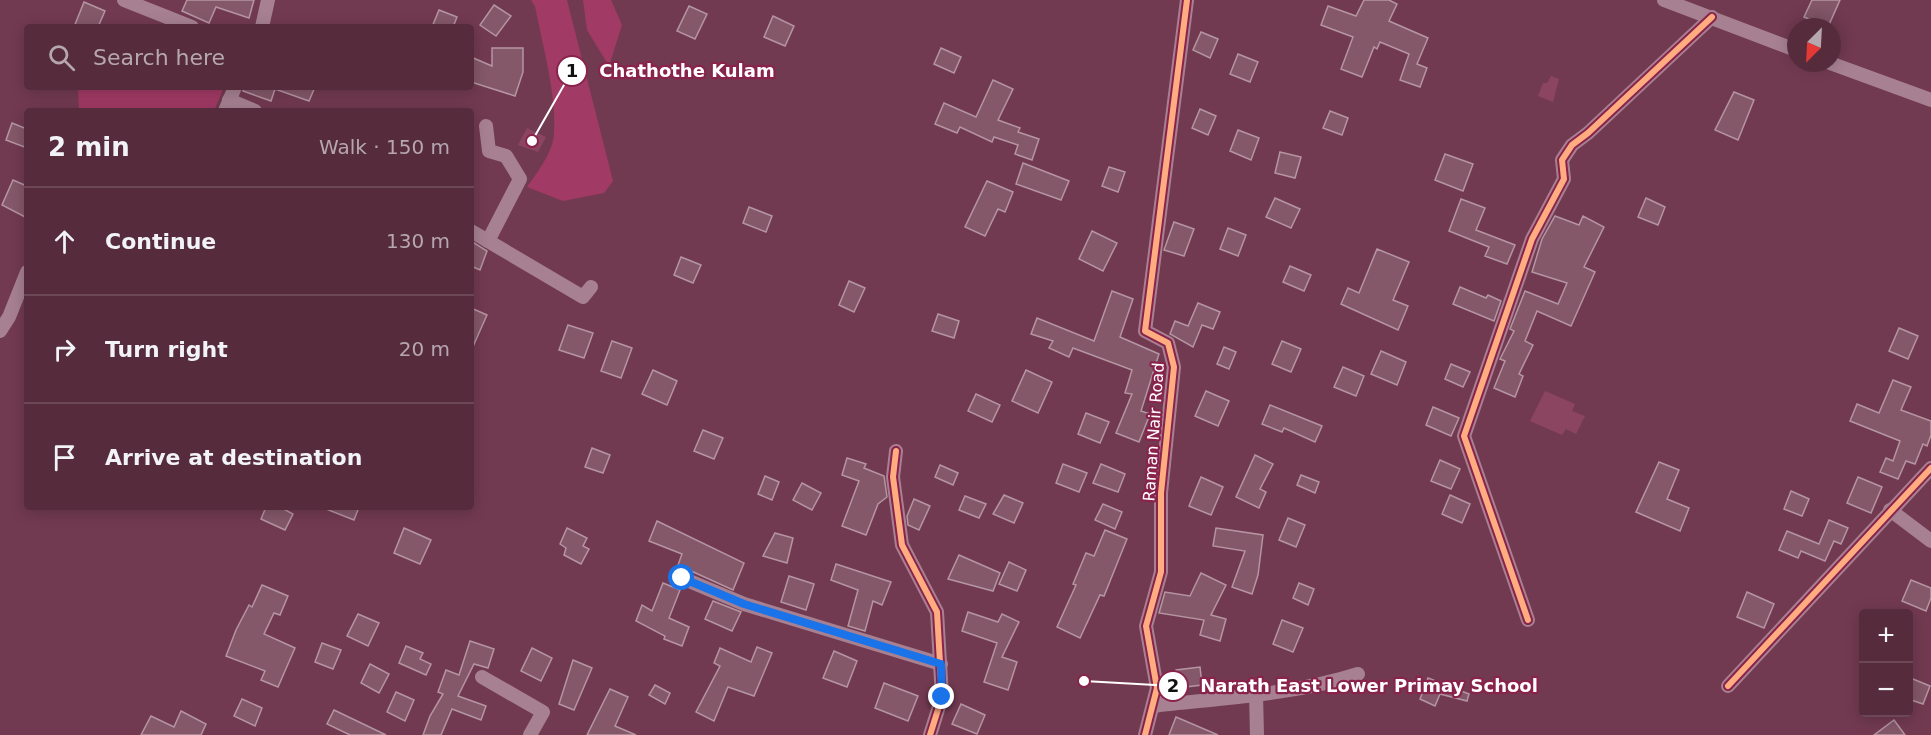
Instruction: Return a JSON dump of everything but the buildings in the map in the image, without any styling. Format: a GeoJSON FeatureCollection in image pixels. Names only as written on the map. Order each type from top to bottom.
{"type":"FeatureCollection","features":[{"type":"Feature","properties":{"kind":"street"},"geometry":{"type":"LineString","coordinates":[[124,0],[184,24]]}},
{"type":"Feature","properties":{"kind":"street"},"geometry":{"type":"LineString","coordinates":[[263,24],[268,0]]}},
{"type":"Feature","properties":{"kind":"street","name":"Raman Nair Road"},"geometry":{"type":"LineString","coordinates":[[1145,735],[1157,688],[1146,626],[1161,572],[1161,493],[1174,367],[1168,343],[1145,331],[1187,0]]}},
{"type":"Feature","properties":{"kind":"street"},"geometry":{"type":"LineString","coordinates":[[1664,0],[1787,46]]}},
{"type":"Feature","properties":{"kind":"street"},"geometry":{"type":"LineString","coordinates":[[1528,620],[1464,436],[1532,238],[1564,178],[1562,160],[1572,145],[1588,133],[1712,17]]}},
{"type":"Feature","properties":{"kind":"street"},"geometry":{"type":"LineString","coordinates":[[1841,67],[1931,100]]}},
{"type":"Feature","properties":{"kind":"street"},"geometry":{"type":"LineString","coordinates":[[227,106],[234,90]]}},
{"type":"Feature","properties":{"kind":"street"},"geometry":{"type":"LineString","coordinates":[[486,126],[489,151],[506,156],[520,179],[488,241]]}},
{"type":"Feature","properties":{"kind":"street"},"geometry":{"type":"LineString","coordinates":[[474,233],[583,297],[591,286]]}},
{"type":"Feature","properties":{"kind":"street"},"geometry":{"type":"LineString","coordinates":[[0,331],[9,317],[24,280]]}},
{"type":"Feature","properties":{"kind":"street"},"geometry":{"type":"LineString","coordinates":[[896,451],[893,477],[902,545],[937,612],[942,697],[930,735]]}},
{"type":"Feature","properties":{"kind":"street"},"geometry":{"type":"LineString","coordinates":[[1728,686],[1931,468]]}},
{"type":"Feature","properties":{"kind":"street"},"geometry":{"type":"LineString","coordinates":[[1890,510],[1931,541]]}},
{"type":"Feature","properties":{"kind":"street"},"geometry":{"type":"LineString","coordinates":[[682,578],[744,604],[941,664]]}},
{"type":"Feature","properties":{"kind":"street"},"geometry":{"type":"LineString","coordinates":[[1153,706],[1333,682],[1358,674]]}},
{"type":"Feature","properties":{"kind":"street"},"geometry":{"type":"LineString","coordinates":[[482,677],[543,712],[530,735]]}},
{"type":"Feature","properties":{"kind":"street"},"geometry":{"type":"LineString","coordinates":[[1256,694],[1257,735]]}},
{"type":"Feature","properties":{"kind":"shaded area"},"geometry":{"type":"Polygon","coordinates":[[[531,0],[567,0],[613,181],[604,193],[563,201],[527,187],[544,162],[551,148],[554,134],[553,103],[548,70],[535,6],[531,0]]]}},
{"type":"Feature","properties":{"kind":"shaded area"},"geometry":{"type":"Polygon","coordinates":[[[583,0],[611,0],[622,25],[609,66],[587,30],[583,0]]]}},
{"type":"Feature","properties":{"kind":"shaded area"},"geometry":{"type":"Polygon","coordinates":[[[1551,76],[1559,79],[1553,102],[1538,96],[1543,83],[1547,83],[1551,76]]]}},
{"type":"Feature","properties":{"kind":"shaded area"},"geometry":{"type":"Polygon","coordinates":[[[78,90],[223,90],[215,108],[79,108],[78,90]]]}},
{"type":"Feature","properties":{"kind":"shaded area"},"geometry":{"type":"Polygon","coordinates":[[[527,128],[546,137],[538,152],[518,145],[527,128]]]}},
{"type":"Feature","properties":{"kind":"shaded area"},"geometry":{"type":"Polygon","coordinates":[[[1545,391],[1575,404],[1572,411],[1585,416],[1576,434],[1566,429],[1562,435],[1530,421],[1545,391]]]}},
{"type":"Feature","properties":{"kind":"cycle path"},"geometry":{"type":"LineString","coordinates":[[1145,735],[1157,688],[1146,626],[1161,572],[1161,493],[1174,367],[1168,343],[1145,331],[1187,0]]}},
{"type":"Feature","properties":{"kind":"cycle path"},"geometry":{"type":"LineString","coordinates":[[1528,620],[1464,436],[1532,239],[1564,179],[1562,160],[1572,145],[1588,133],[1712,17]]}},
{"type":"Feature","properties":{"kind":"cycle path"},"geometry":{"type":"LineString","coordinates":[[896,451],[893,477],[902,545],[937,612],[942,697],[930,735]]}},
{"type":"Feature","properties":{"kind":"cycle path"},"geometry":{"type":"LineString","coordinates":[[1728,686],[1931,468]]}},
{"type":"Feature","properties":{"kind":"place","name":"Chathothe Kulam"},"geometry":{"type":"Point","coordinates":[532,141]}},
{"type":"Feature","properties":{"kind":"place","name":"Narath East Lower Primay School"},"geometry":{"type":"Point","coordinates":[1084,681]}},
{"type":"Feature","properties":{"kind":"route"},"geometry":{"type":"LineString","coordinates":[[682,578],[744,604],[941,664],[942,697]]}}]}
